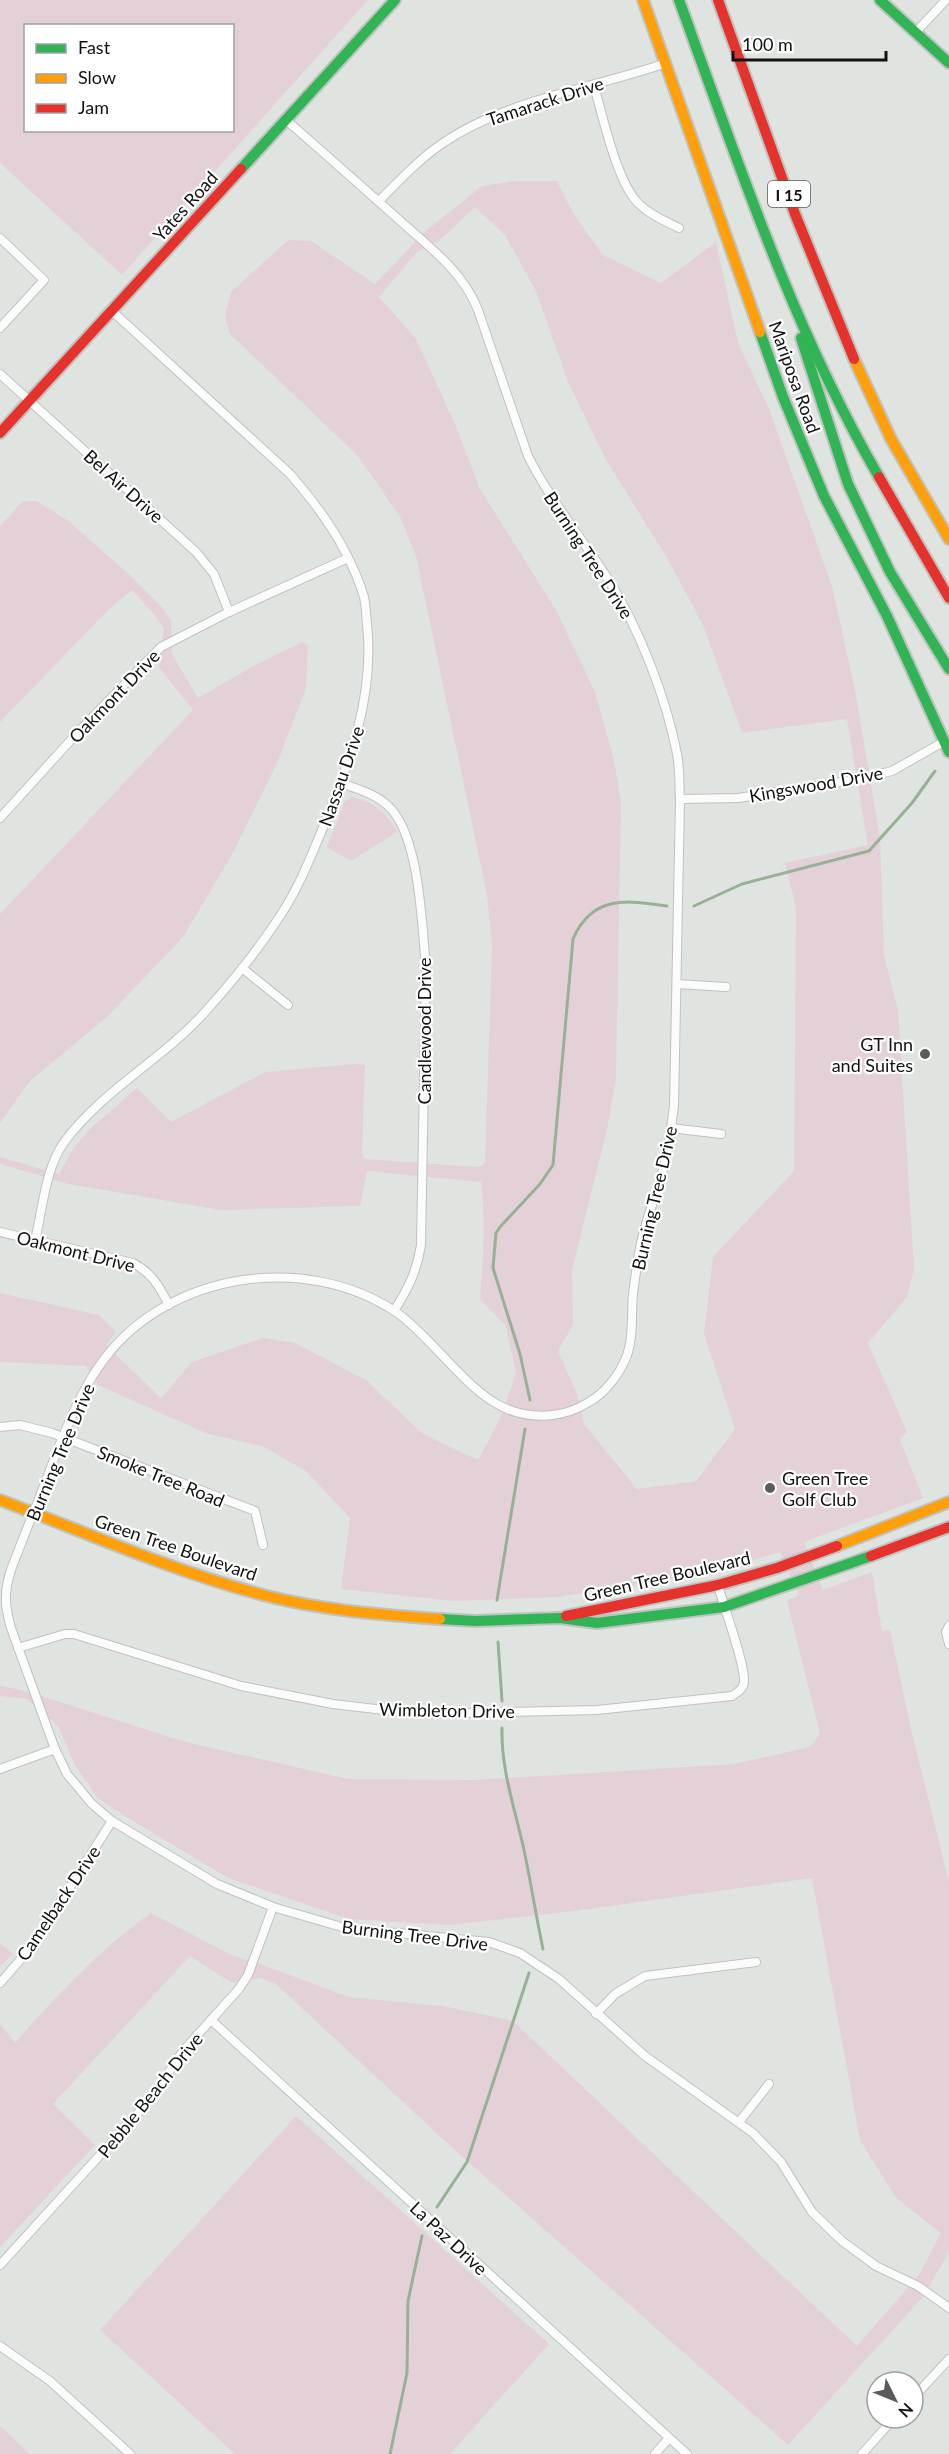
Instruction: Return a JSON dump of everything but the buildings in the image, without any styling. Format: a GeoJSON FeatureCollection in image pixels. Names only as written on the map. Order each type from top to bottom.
{"type":"FeatureCollection","features":[{"type":"Feature","properties":{"kind":"main road","name":"Yates Road"},"geometry":{"type":"LineString","coordinates":[[0,434],[395,0]]}},
{"type":"Feature","properties":{"kind":"main road","name":"Mariposa Road"},"geometry":{"type":"LineString","coordinates":[[643,0],[783,397],[824,496],[887,616],[949,752]]}},
{"type":"Feature","properties":{"kind":"main road","name":"I 15"},"geometry":{"type":"LineString","coordinates":[[679,0],[781,278],[858,441],[949,598]]}},
{"type":"Feature","properties":{"kind":"main road","name":"I 15"},"geometry":{"type":"LineString","coordinates":[[718,0],[814,263],[866,386],[884,426],[949,539]]}},
{"type":"Feature","properties":{"kind":"main road"},"geometry":{"type":"LineString","coordinates":[[880,0],[949,63]]}},
{"type":"Feature","properties":{"kind":"main road"},"geometry":{"type":"LineString","coordinates":[[781,278],[848,484],[890,572],[949,669]]}},
{"type":"Feature","properties":{"kind":"main road","name":"Green Tree Boulevard"},"geometry":{"type":"LineString","coordinates":[[0,1500],[198,1576],[264,1595],[321,1607],[379,1615],[475,1621],[560,1618],[597,1623],[724,1607],[769,1593],[949,1527]]}},
{"type":"Feature","properties":{"kind":"main road","name":"Green Tree Boulevard"},"geometry":{"type":"LineString","coordinates":[[560,1618],[602,1607],[718,1585],[797,1561],[949,1502]]}},
{"type":"Feature","properties":{"kind":"street"},"geometry":{"type":"LineString","coordinates":[[915,33],[946,0]]}},
{"type":"Feature","properties":{"kind":"street","name":"Tamarack Drive"},"geometry":{"type":"LineString","coordinates":[[379,201],[416,164],[442,143],[473,124],[512,108],[594,86],[666,63]]}},
{"type":"Feature","properties":{"kind":"street"},"geometry":{"type":"LineString","coordinates":[[594,86],[625,186],[639,204],[651,214],[680,228]]}},
{"type":"Feature","properties":{"kind":"street","name":"Burning Tree Drive"},"geometry":{"type":"LineString","coordinates":[[286,120],[453,269],[473,296],[528,456],[539,478],[608,578],[627,610],[644,649],[666,712],[677,755],[680,799],[674,1106],[663,1170],[640,1247],[633,1293],[630,1341],[626,1358],[615,1378],[591,1402],[562,1414],[539,1416],[521,1414],[486,1398],[417,1329],[394,1311],[355,1292],[313,1280],[271,1277],[221,1283],[169,1305],[141,1323],[106,1356],[85,1388],[33,1513],[6,1592],[6,1608],[18,1648],[55,1749],[76,1788],[112,1821],[217,1884],[273,1907],[345,1928],[489,1942],[540,1964],[645,2056],[739,2122],[770,2148],[812,2212],[842,2241],[867,2260],[918,2286],[949,2308]]}},
{"type":"Feature","properties":{"kind":"street"},"geometry":{"type":"LineString","coordinates":[[0,238],[44,280],[0,328]]}},
{"type":"Feature","properties":{"kind":"street","name":"Nassau Drive"},"geometry":{"type":"LineString","coordinates":[[35,1240],[49,1175],[64,1142],[94,1110],[203,1014],[242,968],[281,914],[310,859],[341,783],[364,705],[370,649],[364,599],[348,558],[326,517],[290,474],[112,311]]}},
{"type":"Feature","properties":{"kind":"street","name":"Bel Air Drive"},"geometry":{"type":"LineString","coordinates":[[0,374],[195,552],[214,574],[229,612]]}},
{"type":"Feature","properties":{"kind":"street","name":"Oakmont Drive"},"geometry":{"type":"LineString","coordinates":[[0,818],[80,730],[161,647],[229,612],[348,558]]}},
{"type":"Feature","properties":{"kind":"street","name":"Kingswood Drive"},"geometry":{"type":"LineString","coordinates":[[680,799],[738,798],[854,780],[892,771],[945,741]]}},
{"type":"Feature","properties":{"kind":"street","name":"Candlewood Drive"},"geometry":{"type":"LineString","coordinates":[[341,783],[378,798],[389,806],[405,828],[414,866],[426,969],[421,1245],[418,1264],[411,1284],[394,1311]]}},
{"type":"Feature","properties":{"kind":"street"},"geometry":{"type":"LineString","coordinates":[[242,968],[288,1005]]}},
{"type":"Feature","properties":{"kind":"street"},"geometry":{"type":"LineString","coordinates":[[676,984],[726,987]]}},
{"type":"Feature","properties":{"kind":"street"},"geometry":{"type":"LineString","coordinates":[[670,1128],[721,1134]]}},
{"type":"Feature","properties":{"kind":"street","name":"Oakmont Drive"},"geometry":{"type":"LineString","coordinates":[[0,1232],[134,1263],[156,1280],[169,1305]]}},
{"type":"Feature","properties":{"kind":"street","name":"Smoke Tree Road"},"geometry":{"type":"LineString","coordinates":[[0,1427],[20,1425],[34,1427],[255,1511],[263,1545]]}},
{"type":"Feature","properties":{"kind":"street","name":"Wimbleton Drive"},"geometry":{"type":"LineString","coordinates":[[18,1648],[65,1634],[74,1634],[241,1686],[333,1704],[418,1714],[597,1710],[732,1696],[740,1690],[744,1682],[742,1667],[718,1585]]}},
{"type":"Feature","properties":{"kind":"street"},"geometry":{"type":"LineString","coordinates":[[949,1626],[946,1632],[949,1644]]}},
{"type":"Feature","properties":{"kind":"street"},"geometry":{"type":"LineString","coordinates":[[0,1769],[55,1749]]}},
{"type":"Feature","properties":{"kind":"street","name":"Camelback Drive"},"geometry":{"type":"LineString","coordinates":[[0,1983],[34,1944],[112,1821]]}},
{"type":"Feature","properties":{"kind":"street","name":"Pebble Beach Drive"},"geometry":{"type":"LineString","coordinates":[[0,2265],[151,2099],[183,2051],[238,1990],[248,1975],[273,1907]]}},
{"type":"Feature","properties":{"kind":"street"},"geometry":{"type":"LineString","coordinates":[[596,2014],[615,1994],[645,1977],[756,1962]]}},
{"type":"Feature","properties":{"kind":"street","name":"La Paz Drive"},"geometry":{"type":"LineString","coordinates":[[211,2020],[687,2454]]}},
{"type":"Feature","properties":{"kind":"street"},"geometry":{"type":"LineString","coordinates":[[739,2122],[769,2084]]}},
{"type":"Feature","properties":{"kind":"street"},"geometry":{"type":"LineString","coordinates":[[0,2346],[50,2381],[130,2454]]}},
{"type":"Feature","properties":{"kind":"street"},"geometry":{"type":"LineString","coordinates":[[925,2385],[949,2359]]}},
{"type":"Feature","properties":{"kind":"street"},"geometry":{"type":"LineString","coordinates":[[862,2454],[883,2430]]}},
{"type":"Feature","properties":{"kind":"street"},"geometry":{"type":"LineString","coordinates":[[655,2454],[669,2438]]}},
{"type":"Feature","properties":{"kind":"shaded area"},"geometry":{"type":"Polygon","coordinates":[[[0,0],[368,0],[122,275],[0,163],[0,0]]]}},
{"type":"Feature","properties":{"kind":"shaded area"},"geometry":{"type":"Polygon","coordinates":[[[515,181],[557,181],[573,213],[603,255],[661,283],[716,242],[738,343],[769,409],[832,586],[855,690],[880,838],[884,956],[898,1009],[914,1269],[907,1297],[868,1343],[907,1432],[900,1439],[923,1498],[804,1542],[823,1590],[872,1572],[882,1631],[890,1630],[911,1729],[949,1883],[949,2252],[922,2298],[788,2445],[457,2152],[276,1984],[261,1978],[232,1983],[190,1956],[53,2104],[95,2145],[0,2247],[0,2024],[15,2043],[79,1974],[151,1913],[231,1955],[349,1997],[443,2006],[513,2021],[857,2346],[919,2275],[941,2233],[896,2198],[860,2140],[812,1878],[574,1911],[450,1925],[349,1919],[228,1878],[123,1815],[98,1798],[75,1765],[58,1726],[27,1699],[0,1696],[0,1686],[22,1690],[186,1742],[348,1779],[474,1780],[734,1764],[810,1747],[820,1734],[787,1601],[799,1595],[780,1552],[704,1574],[558,1597],[454,1601],[341,1589],[350,1518],[306,1471],[262,1446],[208,1434],[98,1385],[86,1366],[0,1362],[0,1293],[99,1315],[116,1332],[106,1345],[161,1398],[192,1362],[263,1338],[295,1343],[366,1380],[423,1434],[478,1460],[500,1419],[516,1373],[506,1326],[480,1299],[484,1226],[481,1182],[367,1171],[360,1206],[221,1210],[68,1184],[0,1164],[0,1157],[59,1174],[74,1147],[91,1128],[137,1088],[171,1122],[265,1072],[355,1064],[365,1065],[362,1153],[364,1159],[479,1167],[485,1163],[492,946],[487,895],[416,556],[400,517],[359,457],[229,333],[225,315],[231,292],[288,240],[311,241],[375,284],[428,229],[482,186],[515,181]],[[475,207],[439,241],[417,252],[379,297],[416,339],[455,424],[480,489],[556,610],[595,692],[614,760],[621,802],[616,1077],[607,1130],[572,1271],[573,1325],[558,1351],[577,1394],[584,1424],[637,1489],[696,1481],[735,1429],[704,1334],[713,1257],[794,1171],[796,908],[785,863],[868,845],[847,719],[742,733],[703,625],[667,558],[605,458],[568,382],[536,291],[505,235],[475,207]]]}},
{"type":"Feature","properties":{"kind":"shaded area"},"geometry":{"type":"Polygon","coordinates":[[[23,501],[37,501],[67,520],[131,576],[160,605],[171,621],[172,654],[198,698],[255,665],[302,642],[308,646],[306,689],[277,763],[233,853],[183,937],[107,1017],[29,1082],[0,1123],[0,914],[193,710],[159,667],[164,628],[132,590],[109,609],[0,722],[0,526],[23,501]]]}},
{"type":"Feature","properties":{"kind":"shaded area"},"geometry":{"type":"Polygon","coordinates":[[[351,797],[366,801],[378,809],[397,832],[351,861],[327,847],[344,803],[351,797]]]}},
{"type":"Feature","properties":{"kind":"shaded area"},"geometry":{"type":"Polygon","coordinates":[[[0,1943],[13,1954],[0,1966],[0,1943]]]}},
{"type":"Feature","properties":{"kind":"shaded area"},"geometry":{"type":"Polygon","coordinates":[[[296,2116],[549,2344],[450,2454],[235,2454],[100,2330],[296,2116]]]}},
{"type":"Feature","properties":{"kind":"shaded area"},"geometry":{"type":"Polygon","coordinates":[[[0,2426],[30,2454],[0,2454],[0,2426]]]}},
{"type":"Feature","properties":{"kind":"waterway"},"geometry":{"type":"LineString","coordinates":[[694,906],[742,884],[869,851],[912,803],[935,771]]}},
{"type":"Feature","properties":{"kind":"waterway"},"geometry":{"type":"LineString","coordinates":[[530,1400],[520,1354],[493,1268],[496,1233],[540,1184],[553,1165],[573,939],[590,914],[600,908],[624,902],[667,906]]}},
{"type":"Feature","properties":{"kind":"waterway"},"geometry":{"type":"LineString","coordinates":[[497,1600],[525,1429]]}},
{"type":"Feature","properties":{"kind":"waterway"},"geometry":{"type":"LineString","coordinates":[[498,1642],[502,1701]]}},
{"type":"Feature","properties":{"kind":"waterway"},"geometry":{"type":"LineString","coordinates":[[502,1728],[506,1774],[524,1850],[543,1949]]}},
{"type":"Feature","properties":{"kind":"waterway"},"geometry":{"type":"LineString","coordinates":[[437,2207],[467,2162],[529,1973]]}},
{"type":"Feature","properties":{"kind":"waterway"},"geometry":{"type":"LineString","coordinates":[[390,2454],[407,2373],[408,2301],[422,2236]]}},
{"type":"Feature","properties":{"kind":"traffic: fast"},"geometry":{"type":"LineString","coordinates":[[241,169],[395,0]]}},
{"type":"Feature","properties":{"kind":"traffic: fast"},"geometry":{"type":"LineString","coordinates":[[679,0],[745,183],[793,303],[819,362],[879,477]]}},
{"type":"Feature","properties":{"kind":"traffic: fast"},"geometry":{"type":"LineString","coordinates":[[880,0],[949,63]]}},
{"type":"Feature","properties":{"kind":"traffic: fast"},"geometry":{"type":"LineString","coordinates":[[760,332],[783,397],[824,496],[887,616],[949,752]]}},
{"type":"Feature","properties":{"kind":"traffic: fast"},"geometry":{"type":"LineString","coordinates":[[801,338],[848,484],[890,572],[949,669]]}},
{"type":"Feature","properties":{"kind":"traffic: fast"},"geometry":{"type":"LineString","coordinates":[[440,1619],[475,1621],[560,1618],[597,1623],[724,1607],[871,1556]]}},
{"type":"Feature","properties":{"kind":"traffic: slow"},"geometry":{"type":"LineString","coordinates":[[643,0],[760,332]]}},
{"type":"Feature","properties":{"kind":"traffic: slow"},"geometry":{"type":"LineString","coordinates":[[854,359],[891,439],[949,539]]}},
{"type":"Feature","properties":{"kind":"traffic: slow"},"geometry":{"type":"LineString","coordinates":[[0,1500],[196,1575],[263,1595],[307,1605],[351,1611],[440,1619]]}},
{"type":"Feature","properties":{"kind":"traffic: slow"},"geometry":{"type":"LineString","coordinates":[[837,1546],[949,1502]]}},
{"type":"Feature","properties":{"kind":"traffic: jam"},"geometry":{"type":"LineString","coordinates":[[718,0],[795,214],[854,359]]}},
{"type":"Feature","properties":{"kind":"traffic: jam"},"geometry":{"type":"LineString","coordinates":[[0,433],[241,169]]}},
{"type":"Feature","properties":{"kind":"traffic: jam"},"geometry":{"type":"LineString","coordinates":[[879,477],[949,598]]}},
{"type":"Feature","properties":{"kind":"traffic: jam"},"geometry":{"type":"LineString","coordinates":[[871,1556],[949,1527]]}},
{"type":"Feature","properties":{"kind":"traffic: jam"},"geometry":{"type":"LineString","coordinates":[[566,1616],[718,1585],[777,1568],[837,1546]]}},
{"type":"Feature","properties":{"kind":"place","name":"GT Inn and Suites"},"geometry":{"type":"Point","coordinates":[925,1054]}},
{"type":"Feature","properties":{"kind":"place","name":"Green Tree Golf Club"},"geometry":{"type":"Point","coordinates":[770,1488]}}]}
